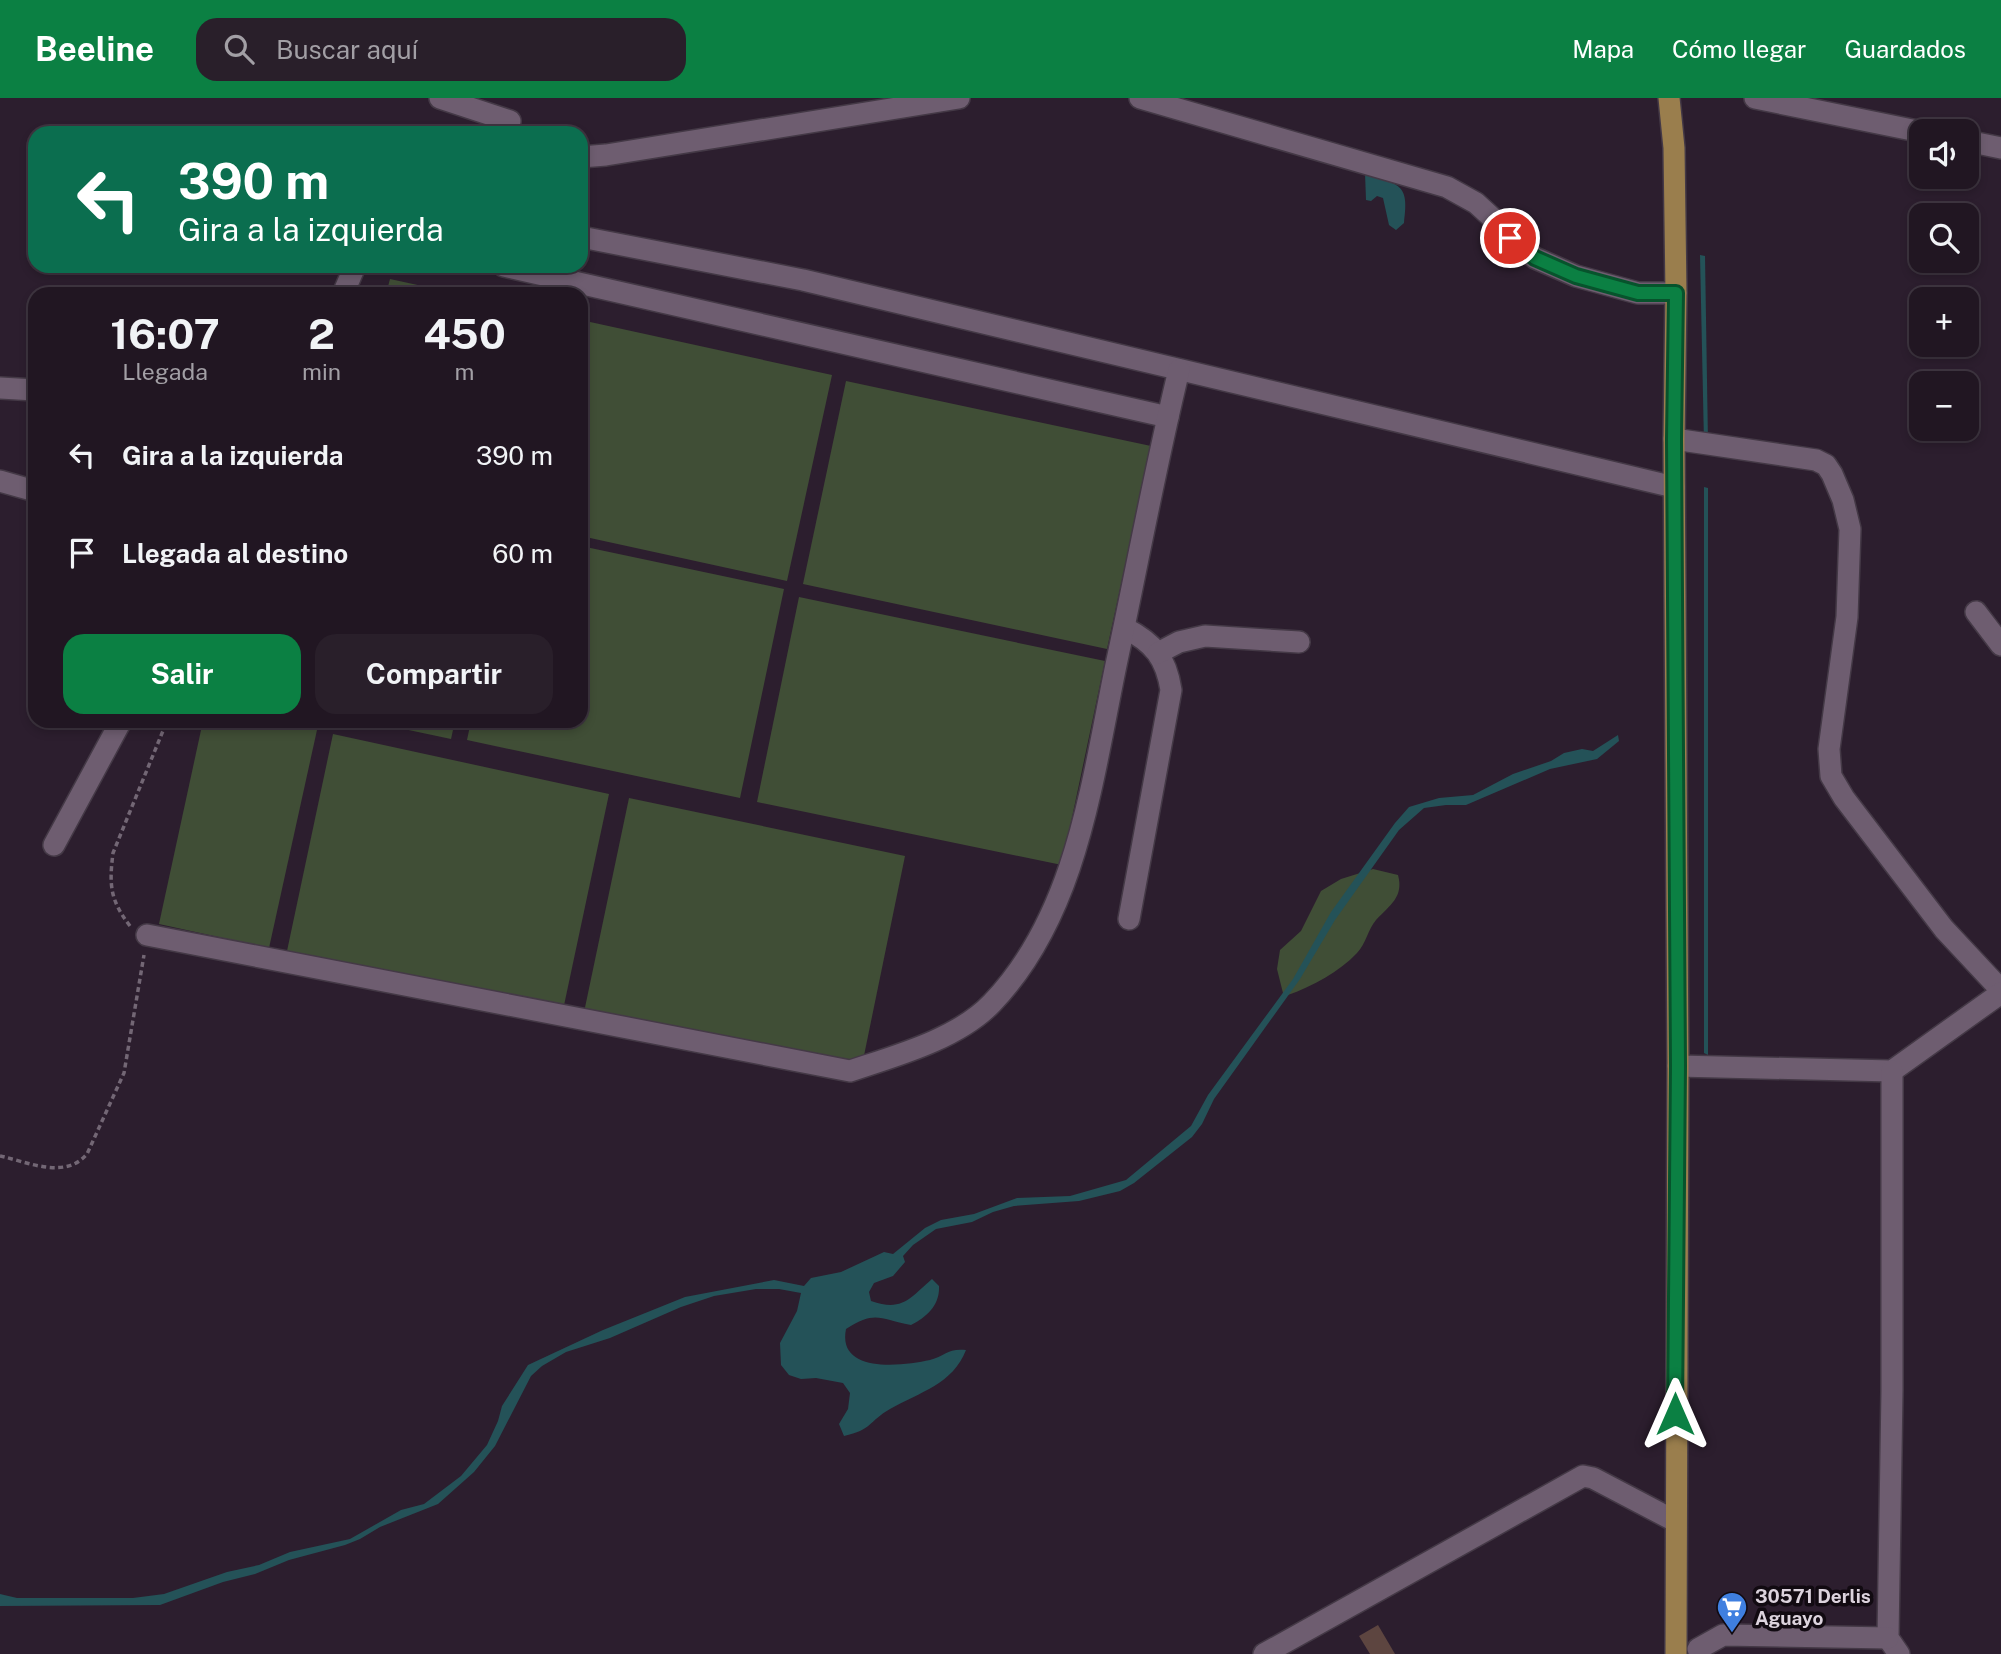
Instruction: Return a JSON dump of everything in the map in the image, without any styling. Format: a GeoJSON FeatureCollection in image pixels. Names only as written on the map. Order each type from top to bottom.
{"type":"FeatureCollection","features":[{"type":"Feature","properties":{"kind":"main road"},"geometry":{"type":"LineString","coordinates":[[1669,98],[1674,148],[1676,293],[1676,1650]]}},
{"type":"Feature","properties":{"kind":"street"},"geometry":{"type":"LineString","coordinates":[[440,98],[510,121]]}},
{"type":"Feature","properties":{"kind":"street"},"geometry":{"type":"LineString","coordinates":[[588,156],[958,98]]}},
{"type":"Feature","properties":{"kind":"street"},"geometry":{"type":"LineString","coordinates":[[1140,98],[1447,187],[1476,203],[1535,258],[1576,276],[1638,293],[1676,293]]}},
{"type":"Feature","properties":{"kind":"street"},"geometry":{"type":"LineString","coordinates":[[1755,98],[1909,129]]}},
{"type":"Feature","properties":{"kind":"street"},"geometry":{"type":"LineString","coordinates":[[1979,143],[2001,148]]}},
{"type":"Feature","properties":{"kind":"street"},"geometry":{"type":"LineString","coordinates":[[588,238],[803,280],[1674,487]]}},
{"type":"Feature","properties":{"kind":"street"},"geometry":{"type":"LineString","coordinates":[[534,273],[1168,417]]}},
{"type":"Feature","properties":{"kind":"street"},"geometry":{"type":"LineString","coordinates":[[147,935],[850,1071],[912,1049],[959,1028],[991,1005],[1032,954],[1057,903],[1078,837],[1099,754],[1180,370]]}},
{"type":"Feature","properties":{"kind":"street"},"geometry":{"type":"LineString","coordinates":[[0,388],[28,390]]}},
{"type":"Feature","properties":{"kind":"street"},"geometry":{"type":"LineString","coordinates":[[1674,439],[1816,460],[1826,465],[1832,474],[1843,500],[1850,529],[1847,617],[1829,749],[1831,776],[1844,798],[1944,929],[2001,992],[1892,1071],[1678,1066]]}},
{"type":"Feature","properties":{"kind":"street"},"geometry":{"type":"LineString","coordinates":[[0,481],[28,489]]}},
{"type":"Feature","properties":{"kind":"street"},"geometry":{"type":"LineString","coordinates":[[1976,612],[2001,645]]}},
{"type":"Feature","properties":{"kind":"street"},"geometry":{"type":"LineString","coordinates":[[1125,628],[1143,638],[1158,653],[1168,670],[1171,691],[1129,919]]}},
{"type":"Feature","properties":{"kind":"street"},"geometry":{"type":"LineString","coordinates":[[1158,653],[1179,642],[1205,636],[1299,642]]}},
{"type":"Feature","properties":{"kind":"street"},"geometry":{"type":"LineString","coordinates":[[54,845],[117,728]]}},
{"type":"Feature","properties":{"kind":"street"},"geometry":{"type":"LineString","coordinates":[[1676,1650],[1701,1651],[1723,1635],[1893,1646],[1892,1071]]}},
{"type":"Feature","properties":{"kind":"street"},"geometry":{"type":"LineString","coordinates":[[1264,1654],[1583,1476],[1593,1478],[1675,1521]]}},
{"type":"Feature","properties":{"kind":"path"},"geometry":{"type":"LineString","coordinates":[[0,1156],[54,1168],[78,1165],[87,1154],[124,1073],[147,935],[131,927],[119,912],[112,894],[110,877],[113,853],[164,728]]}},
{"type":"Feature","properties":{"kind":"shaded area"},"geometry":{"type":"Polygon","coordinates":[[[1365,173],[1393,183],[1403,192],[1404,223],[1396,230],[1389,225],[1383,198],[1377,196],[1371,201],[1366,200],[1365,173]]]}},
{"type":"Feature","properties":{"kind":"shaded area"},"geometry":{"type":"Polygon","coordinates":[[[1700,255],[1705,256],[1708,443],[1704,443],[1700,255]]]}},
{"type":"Feature","properties":{"kind":"shaded area"},"geometry":{"type":"Polygon","coordinates":[[[390,279],[427,287],[388,287],[390,279]]]}},
{"type":"Feature","properties":{"kind":"shaded area"},"geometry":{"type":"Polygon","coordinates":[[[588,322],[832,375],[787,581],[588,538],[588,322]]]}},
{"type":"Feature","properties":{"kind":"shaded area"},"geometry":{"type":"Polygon","coordinates":[[[846,381],[1151,446],[1107,649],[803,584],[846,381]]]}},
{"type":"Feature","properties":{"kind":"shaded area"},"geometry":{"type":"Polygon","coordinates":[[[1704,487],[1708,488],[1708,1055],[1704,1053],[1704,487]]]}},
{"type":"Feature","properties":{"kind":"shaded area"},"geometry":{"type":"Polygon","coordinates":[[[588,547],[784,589],[740,798],[467,740],[470,728],[588,728],[588,547]]]}},
{"type":"Feature","properties":{"kind":"shaded area"},"geometry":{"type":"Polygon","coordinates":[[[799,597],[1105,661],[1062,865],[757,802],[799,597]]]}},
{"type":"Feature","properties":{"kind":"shaded area"},"geometry":{"type":"Polygon","coordinates":[[[201,728],[317,730],[269,948],[159,924],[201,728]]]}},
{"type":"Feature","properties":{"kind":"shaded area"},"geometry":{"type":"Polygon","coordinates":[[[399,728],[453,728],[451,739],[399,728]]]}},
{"type":"Feature","properties":{"kind":"shaded area"},"geometry":{"type":"Polygon","coordinates":[[[333,734],[609,794],[563,1010],[287,951],[333,734]]]}},
{"type":"Feature","properties":{"kind":"shaded area"},"geometry":{"type":"Polygon","coordinates":[[[1618,735],[1619,741],[1597,759],[1550,769],[1466,805],[1424,808],[1399,830],[1335,920],[1300,979],[1214,1099],[1202,1124],[1192,1137],[1134,1183],[1120,1191],[1079,1201],[1014,1206],[972,1222],[936,1229],[913,1245],[903,1256],[905,1262],[893,1276],[874,1283],[869,1292],[871,1301],[899,1304],[932,1279],[939,1286],[935,1305],[911,1325],[878,1318],[856,1323],[846,1329],[846,1343],[851,1354],[874,1364],[889,1365],[930,1360],[951,1351],[966,1350],[960,1362],[944,1379],[883,1413],[860,1431],[844,1436],[839,1424],[848,1409],[850,1393],[843,1383],[816,1378],[801,1379],[789,1375],[781,1365],[780,1343],[797,1311],[801,1293],[756,1289],[714,1296],[681,1307],[610,1338],[566,1352],[542,1366],[531,1376],[495,1446],[474,1472],[438,1504],[380,1527],[360,1539],[289,1560],[160,1605],[0,1606],[0,1594],[17,1598],[133,1598],[164,1594],[227,1572],[259,1565],[290,1552],[350,1539],[401,1510],[424,1504],[461,1476],[487,1445],[502,1406],[528,1365],[603,1330],[685,1297],[774,1280],[804,1286],[811,1278],[841,1272],[884,1252],[893,1254],[925,1228],[941,1220],[974,1214],[1017,1198],[1070,1196],[1126,1180],[1191,1126],[1208,1095],[1293,979],[1331,912],[1409,807],[1439,798],[1473,795],[1513,774],[1551,761],[1564,753],[1582,749],[1593,751],[1618,735]]]}},
{"type":"Feature","properties":{"kind":"shaded area"},"geometry":{"type":"Polygon","coordinates":[[[629,798],[905,856],[860,1075],[583,1017],[629,798]]]}},
{"type":"Feature","properties":{"kind":"shaded area"},"geometry":{"type":"Polygon","coordinates":[[[1373,869],[1398,875],[1399,889],[1395,900],[1373,924],[1360,949],[1325,978],[1288,995],[1283,993],[1277,969],[1280,950],[1301,931],[1321,891],[1341,879],[1373,869]]]}},
{"type":"Feature","properties":{"kind":"building"},"geometry":{"type":"Polygon","coordinates":[[[1378,1625],[1395,1654],[1370,1654],[1359,1636],[1378,1625]]]}},
{"type":"Feature","properties":{"kind":"place","name":"30571 Derlis Aguayo"},"geometry":{"type":"Point","coordinates":[1732,1634]}},
{"type":"Feature","properties":{"kind":"route"},"geometry":{"type":"LineString","coordinates":[[1510,238],[1535,258],[1576,276],[1638,293],[1676,293],[1674,439],[1678,1066],[1675,1414]]}}]}
